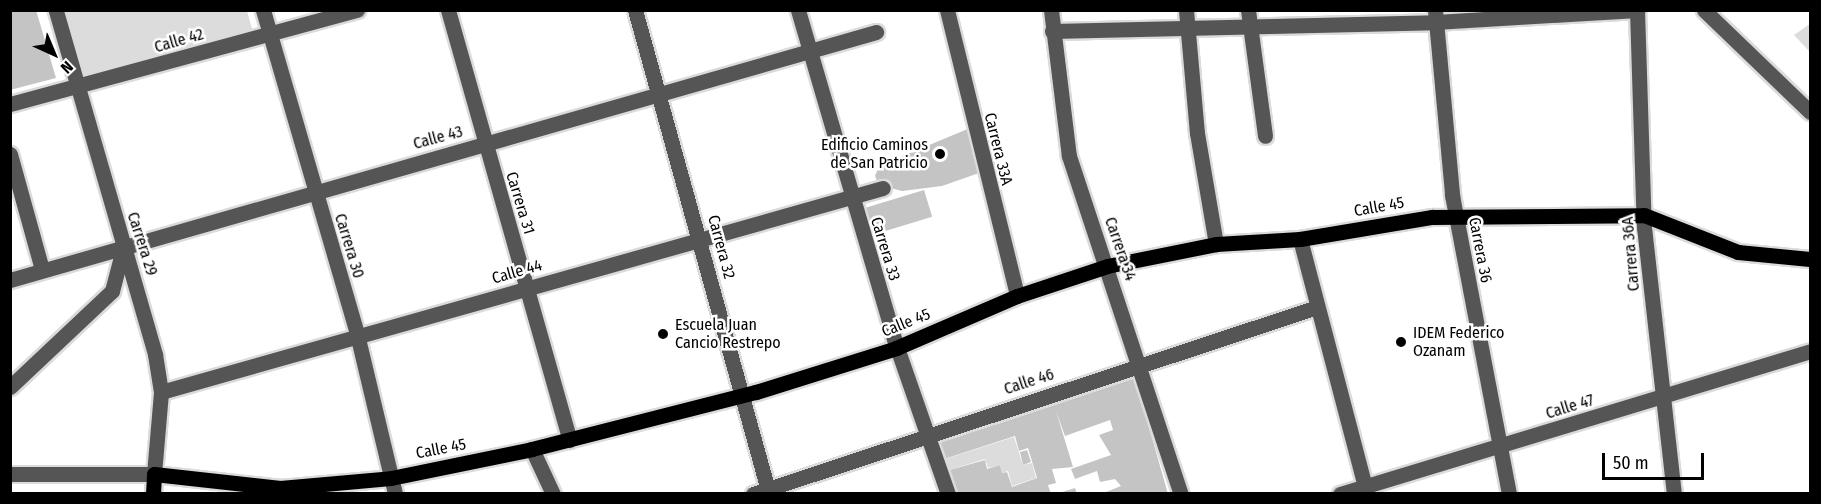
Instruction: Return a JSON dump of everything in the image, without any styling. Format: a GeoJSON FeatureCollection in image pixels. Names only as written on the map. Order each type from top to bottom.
{"type":"FeatureCollection","features":[{"type":"Feature","properties":{"kind":"main road","name":"Calle 45"},"geometry":{"type":"LineString","coordinates":[[154,474],[280,488],[391,478],[532,449],[743,396],[896,348],[1017,296],[1107,266],[1216,244],[1300,239],[1455,216],[1644,215],[1738,252],[1810,259]]}},
{"type":"Feature","properties":{"kind":"main road","name":"Carrera 29"},"geometry":{"type":"LineString","coordinates":[[153,494],[154,474]]}},
{"type":"Feature","properties":{"kind":"street","name":"Carrera 29"},"geometry":{"type":"LineString","coordinates":[[56,10],[123,249],[142,302],[161,392],[154,474]]}},
{"type":"Feature","properties":{"kind":"street","name":"Carrera 30"},"geometry":{"type":"LineString","coordinates":[[263,10],[313,190],[357,334],[395,494]]}},
{"type":"Feature","properties":{"kind":"street","name":"Calle 42"},"geometry":{"type":"LineString","coordinates":[[10,104],[78,89],[357,10]]}},
{"type":"Feature","properties":{"kind":"street","name":"Carrera 31"},"geometry":{"type":"LineString","coordinates":[[448,10],[483,145],[570,440]]}},
{"type":"Feature","properties":{"kind":"street","name":"Carrera 32"},"geometry":{"type":"LineString","coordinates":[[635,10],[769,491]]}},
{"type":"Feature","properties":{"kind":"street","name":"Carrera 33"},"geometry":{"type":"LineString","coordinates":[[798,10],[896,348],[948,494]]}},
{"type":"Feature","properties":{"kind":"street","name":"Carrera 33A"},"geometry":{"type":"LineString","coordinates":[[947,10],[1017,296]]}},
{"type":"Feature","properties":{"kind":"street","name":"Carrera 34"},"geometry":{"type":"LineString","coordinates":[[1051,10],[1069,156],[1181,494]]}},
{"type":"Feature","properties":{"kind":"street"},"geometry":{"type":"LineString","coordinates":[[1704,10],[1810,112]]}},
{"type":"Feature","properties":{"kind":"street"},"geometry":{"type":"LineString","coordinates":[[1052,31],[1187,18],[1435,16],[1637,11]]}},
{"type":"Feature","properties":{"kind":"street","name":"Carrera 36A"},"geometry":{"type":"LineString","coordinates":[[1637,11],[1644,215],[1674,494]]}},
{"type":"Feature","properties":{"kind":"street","name":"Carrera 36"},"geometry":{"type":"LineString","coordinates":[[1435,16],[1455,216],[1509,494]]}},
{"type":"Feature","properties":{"kind":"street"},"geometry":{"type":"LineString","coordinates":[[1249,17],[1265,136]]}},
{"type":"Feature","properties":{"kind":"street"},"geometry":{"type":"LineString","coordinates":[[1187,18],[1216,244]]}},
{"type":"Feature","properties":{"kind":"street","name":"Calle 43"},"geometry":{"type":"LineString","coordinates":[[10,280],[42,269],[123,249],[313,190],[483,145],[876,32]]}},
{"type":"Feature","properties":{"kind":"street"},"geometry":{"type":"LineString","coordinates":[[10,154],[42,269]]}},
{"type":"Feature","properties":{"kind":"street","name":"Calle 44"},"geometry":{"type":"LineString","coordinates":[[161,392],[357,334],[883,188]]}},
{"type":"Feature","properties":{"kind":"street"},"geometry":{"type":"LineString","coordinates":[[1300,239],[1366,489]]}},
{"type":"Feature","properties":{"kind":"street"},"geometry":{"type":"LineString","coordinates":[[10,387],[111,291],[123,249]]}},
{"type":"Feature","properties":{"kind":"street","name":"Calle 46"},"geometry":{"type":"LineString","coordinates":[[753,494],[769,491],[1317,307]]}},
{"type":"Feature","properties":{"kind":"street","name":"Calle 47"},"geometry":{"type":"LineString","coordinates":[[1340,494],[1366,489],[1499,449],[1810,351]]}},
{"type":"Feature","properties":{"kind":"street"},"geometry":{"type":"LineString","coordinates":[[532,449],[553,494]]}},
{"type":"Feature","properties":{"kind":"street","name":"Calle 45"},"geometry":{"type":"LineString","coordinates":[[10,474],[154,474]]}},
{"type":"Feature","properties":{"kind":"shaded area"},"geometry":{"type":"Polygon","coordinates":[[[64,11],[247,11],[253,32],[84,82],[64,11]]]}},
{"type":"Feature","properties":{"kind":"shaded area"},"geometry":{"type":"Polygon","coordinates":[[[1810,24],[1810,52],[1794,35],[1810,24]]]}},
{"type":"Feature","properties":{"kind":"shaded area"},"geometry":{"type":"Polygon","coordinates":[[[1014,437],[1023,465],[1032,463],[1036,478],[1012,486],[1008,471],[1002,473],[1000,465],[988,468],[985,459],[946,471],[942,460],[1014,437]]]}},
{"type":"Feature","properties":{"kind":"building"},"geometry":{"type":"Polygon","coordinates":[[[10,10],[36,10],[56,78],[10,90],[10,10]]]}},
{"type":"Feature","properties":{"kind":"building","name":"Edificio Caminos de San Patricio"},"geometry":{"type":"Polygon","coordinates":[[[970,128],[979,173],[942,186],[902,191],[879,185],[875,176],[879,166],[970,128]]]}},
{"type":"Feature","properties":{"kind":"building"},"geometry":{"type":"Polygon","coordinates":[[[924,190],[932,217],[874,235],[866,208],[924,190]]]}},
{"type":"Feature","properties":{"kind":"building"},"geometry":{"type":"Polygon","coordinates":[[[1135,378],[1168,494],[1101,494],[1121,486],[1115,479],[1100,482],[1097,471],[1075,479],[1071,469],[1111,455],[1099,435],[1113,430],[1110,420],[1065,436],[1056,411],[1073,467],[1052,469],[1056,483],[1048,485],[1051,494],[953,494],[946,471],[985,460],[987,469],[1000,465],[1002,473],[1007,472],[1012,487],[1037,478],[1028,448],[1019,451],[1015,436],[938,461],[932,443],[1135,378]]]}},
{"type":"Feature","properties":{"kind":"building"},"geometry":{"type":"Polygon","coordinates":[[[1027,450],[1031,462],[1023,465],[1020,452],[1027,450]]]}},
{"type":"Feature","properties":{"kind":"building"},"geometry":{"type":"Polygon","coordinates":[[[1075,488],[1077,494],[1059,494],[1059,493],[1075,488]]]}},
{"type":"Feature","properties":{"kind":"place","name":"Edificio Caminos de San Patricio"},"geometry":{"type":"Point","coordinates":[940,154]}},
{"type":"Feature","properties":{"kind":"place","name":"Escuela Juan Cancio Restrepo"},"geometry":{"type":"Point","coordinates":[663,334]}},
{"type":"Feature","properties":{"kind":"place","name":"IDEM Federico Ozanam"},"geometry":{"type":"Point","coordinates":[1401,342]}}]}
